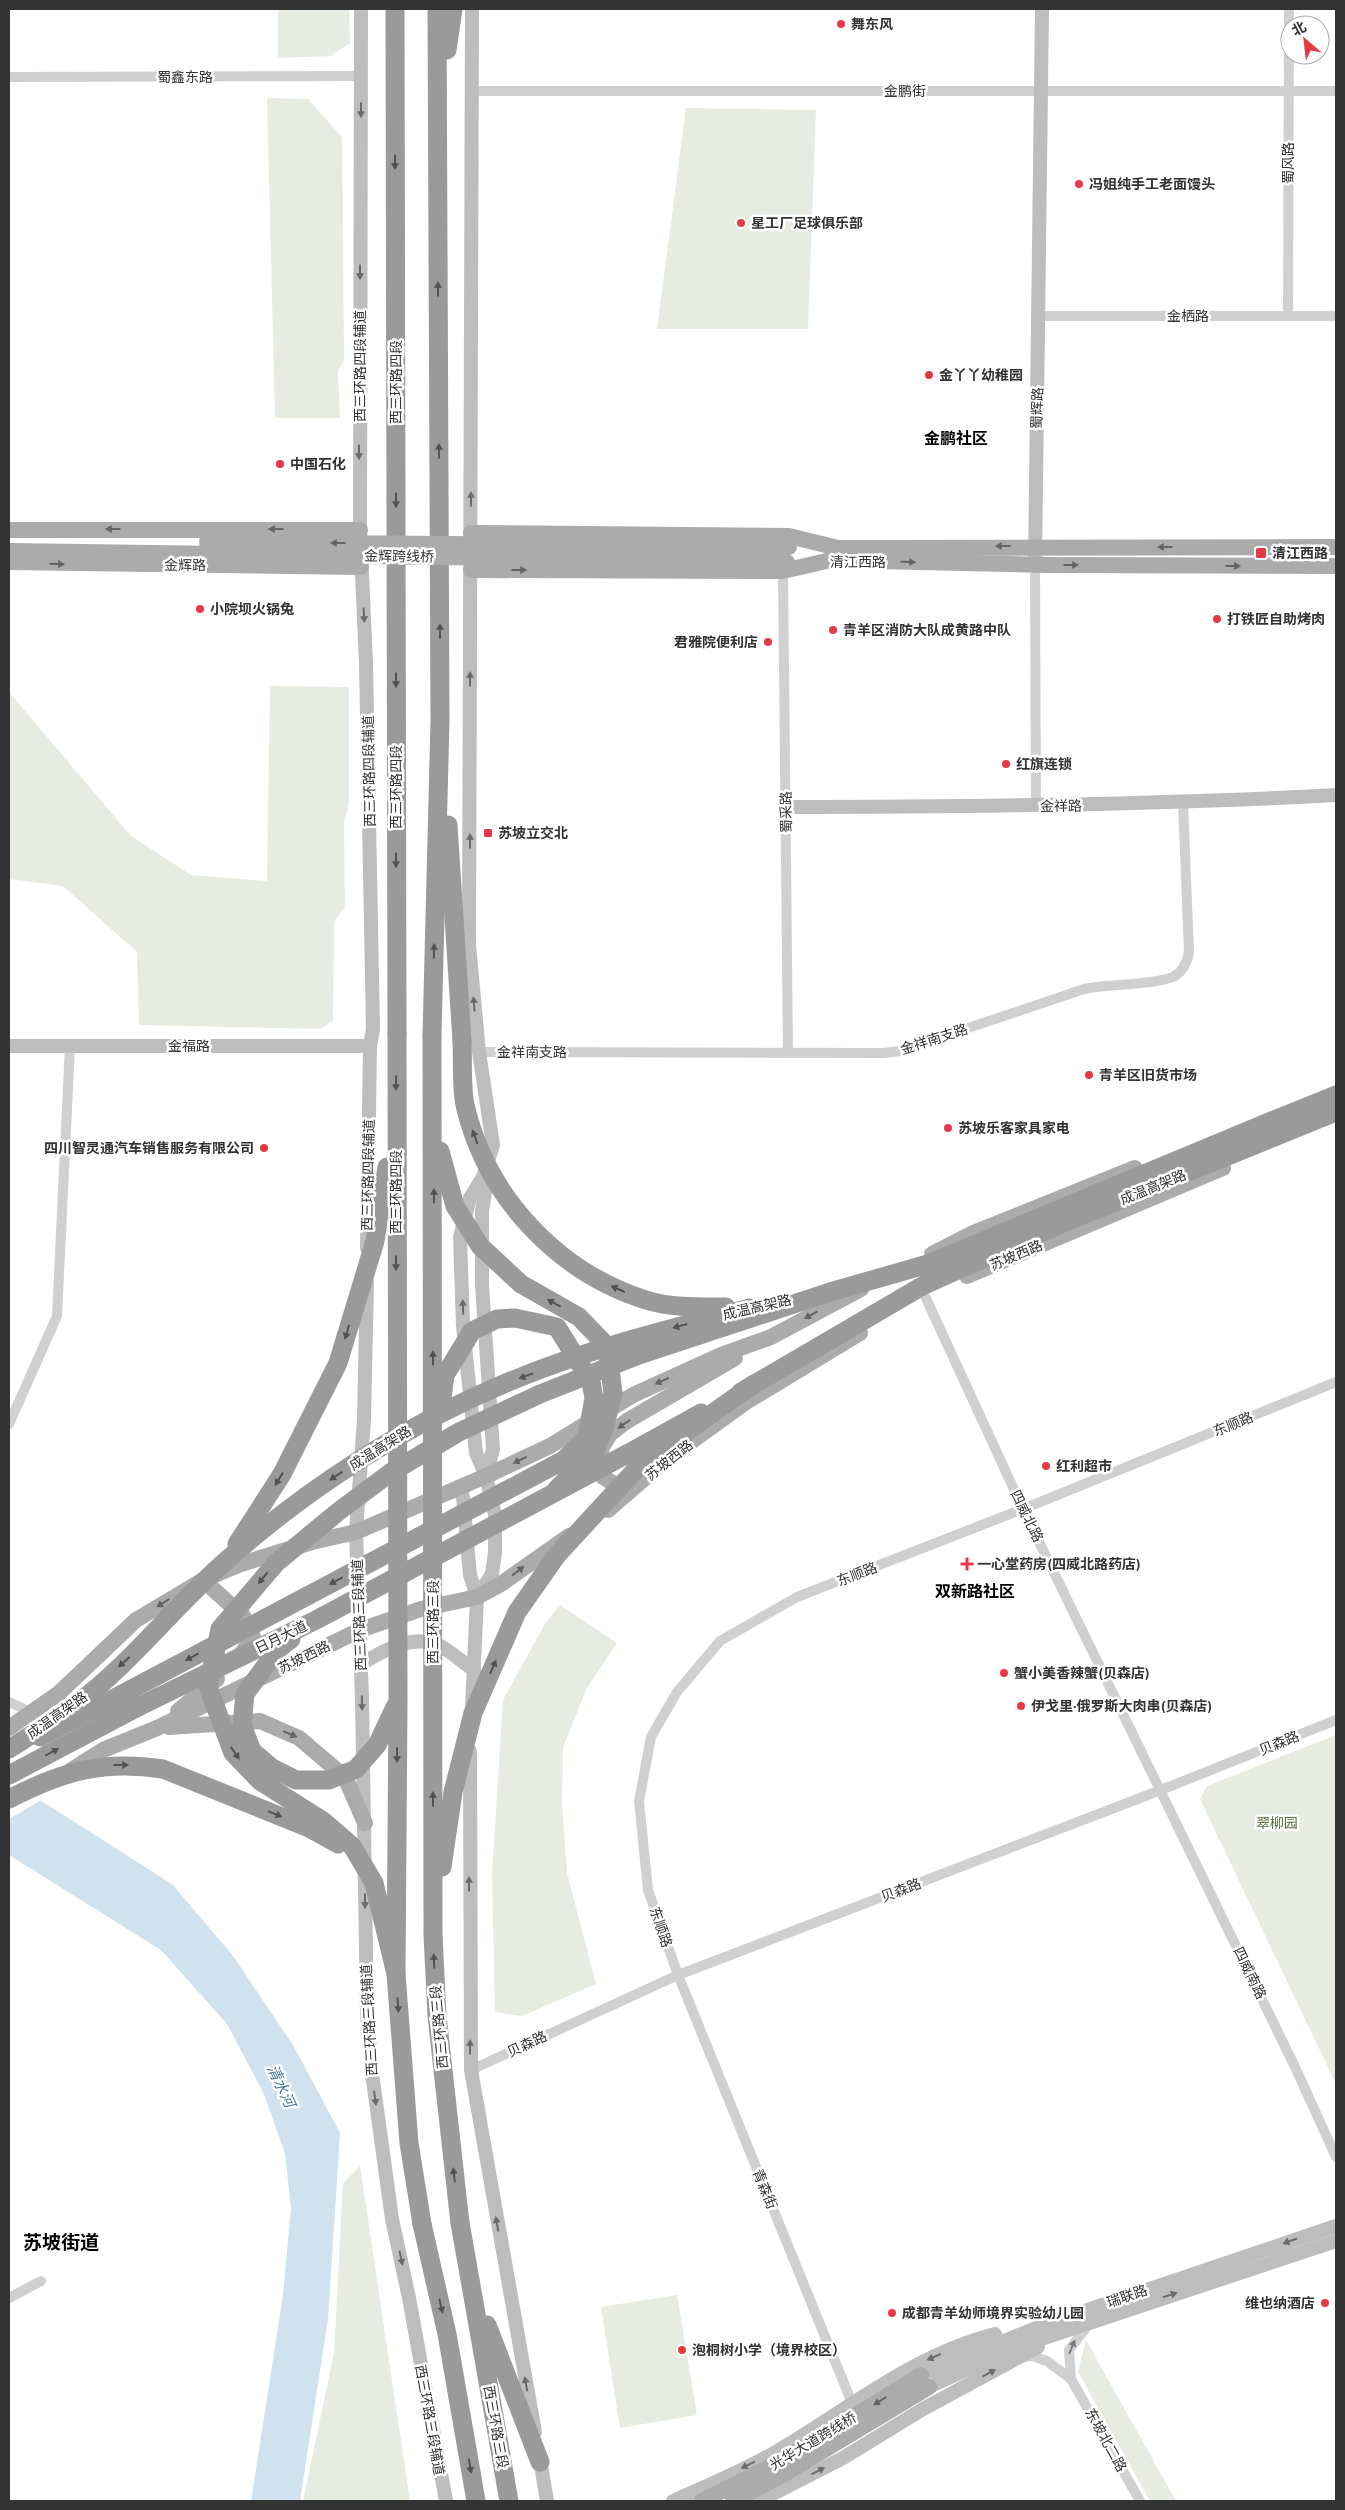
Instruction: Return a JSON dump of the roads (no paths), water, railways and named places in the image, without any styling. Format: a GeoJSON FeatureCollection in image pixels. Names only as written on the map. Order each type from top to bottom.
{"type":"FeatureCollection","features":[{"type":"Feature","properties":{"kind":"highway"},"geometry":{"type":"LineString","coordinates":[[387,9],[395,50]]}},
{"type":"Feature","properties":{"kind":"highway","name":"西三环路四段"},"geometry":{"type":"LineString","coordinates":[[395,9],[398,1702]]}},
{"type":"Feature","properties":{"kind":"highway"},"geometry":{"type":"LineString","coordinates":[[433,1471],[434,1131],[432,1035],[440,721],[437,9]]}},
{"type":"Feature","properties":{"kind":"highway"},"geometry":{"type":"LineString","coordinates":[[437,120],[453,9]]}},
{"type":"Feature","properties":{"kind":"highway"},"geometry":{"type":"LineString","coordinates":[[440,721],[458,960],[464,1103],[485,1163],[507,1199],[530,1227],[565,1257],[614,1288],[648,1301],[697,1307],[752,1307]]}},
{"type":"Feature","properties":{"kind":"highway"},"geometry":{"type":"LineString","coordinates":[[396,1974],[372,1880],[352,1846],[323,1820],[260,1781],[233,1753],[208,1687],[220,1629],[276,1563],[338,1511],[390,1473],[459,1432],[540,1394],[639,1355],[830,1292],[928,1264],[1336,1095]]}},
{"type":"Feature","properties":{"kind":"highway","name":"成温高架路"},"geometry":{"type":"LineString","coordinates":[[551,1495],[754,1384],[924,1285],[1062,1223],[1336,1112]]}},
{"type":"Feature","properties":{"kind":"highway"},"geometry":{"type":"LineString","coordinates":[[227,1559],[282,1474],[338,1362],[375,1241],[396,1114]]}},
{"type":"Feature","properties":{"kind":"highway"},"geometry":{"type":"LineString","coordinates":[[434,1131],[456,1206],[480,1246],[521,1284],[579,1317],[607,1346],[613,1393],[604,1429],[596,1449],[551,1495]]}},
{"type":"Feature","properties":{"kind":"highway","name":"成温高架路"},"geometry":{"type":"LineString","coordinates":[[9,1749],[76,1705],[132,1655],[227,1559],[296,1504],[416,1426],[506,1383],[586,1353],[752,1307],[830,1292]]}},
{"type":"Feature","properties":{"kind":"highway"},"geometry":{"type":"LineString","coordinates":[[9,1754],[564,1460],[587,1437],[594,1398],[591,1382],[557,1327],[514,1318],[497,1319],[472,1331],[445,1375],[433,1471]]}},
{"type":"Feature","properties":{"kind":"highway"},"geometry":{"type":"LineString","coordinates":[[433,1936],[453,1792],[473,1714],[518,1612],[557,1554],[641,1464],[754,1384]]}},
{"type":"Feature","properties":{"kind":"highway","name":"西三环路三段"},"geometry":{"type":"LineString","coordinates":[[433,1471],[433,1936],[437,2016],[460,2223],[509,2501]]}},
{"type":"Feature","properties":{"kind":"highway","name":"日月大道"},"geometry":{"type":"LineString","coordinates":[[9,1775],[138,1707],[316,1620],[551,1495]]}},
{"type":"Feature","properties":{"kind":"highway"},"geometry":{"type":"LineString","coordinates":[[316,1620],[277,1650],[245,1694],[242,1725],[252,1751],[272,1768],[296,1780],[329,1780],[356,1769],[377,1745],[398,1702]]}},
{"type":"Feature","properties":{"kind":"highway"},"geometry":{"type":"LineString","coordinates":[[398,1702],[396,1974],[409,2143],[422,2224],[447,2334],[476,2501]]}},
{"type":"Feature","properties":{"kind":"highway"},"geometry":{"type":"LineString","coordinates":[[9,1798],[52,1778],[103,1766],[138,1765],[163,1769],[309,1828],[337,1844],[355,1858],[372,1880]]}},
{"type":"Feature","properties":{"kind":"highway"},"geometry":{"type":"LineString","coordinates":[[472,2287],[540,2462]]}},
{"type":"Feature","properties":{"kind":"main road","name":"西三环路四段辅道"},"geometry":{"type":"LineString","coordinates":[[356,1532],[366,1360],[370,1046],[373,1019],[366,663],[360,530],[361,9]]}},
{"type":"Feature","properties":{"kind":"main road"},"geometry":{"type":"LineString","coordinates":[[472,9],[474,91],[469,945],[479,1052],[493,1145],[483,1177],[470,1198],[460,1236],[463,1326],[476,1453],[486,1476],[495,1515],[495,1553],[492,1574],[477,1597]]}},
{"type":"Feature","properties":{"kind":"main road","name":"蜀辉路"},"geometry":{"type":"LineString","coordinates":[[1034,564],[1042,9]]}},
{"type":"Feature","properties":{"kind":"main road"},"geometry":{"type":"LineString","coordinates":[[9,530],[360,530]]}},
{"type":"Feature","properties":{"kind":"main road","name":"清江西路"},"geometry":{"type":"LineString","coordinates":[[471,533],[789,536],[834,554],[1034,564],[1336,566]]}},
{"type":"Feature","properties":{"kind":"main road","name":"清江西路"},"geometry":{"type":"LineString","coordinates":[[834,554],[1035,546],[1336,547]]}},
{"type":"Feature","properties":{"kind":"main road","name":"金辉路"},"geometry":{"type":"LineString","coordinates":[[12,549],[361,567]]}},
{"type":"Feature","properties":{"kind":"main road","name":"金辉跨线桥"},"geometry":{"type":"LineString","coordinates":[[12,549],[787,560]]}},
{"type":"Feature","properties":{"kind":"main road"},"geometry":{"type":"LineString","coordinates":[[471,570],[787,560],[834,554]]}},
{"type":"Feature","properties":{"kind":"main road","name":"金祥路"},"geometry":{"type":"LineString","coordinates":[[786,807],[1036,807],[1183,803],[1336,795]]}},
{"type":"Feature","properties":{"kind":"main road","name":"金福路"},"geometry":{"type":"LineString","coordinates":[[9,1046],[370,1046]]}},
{"type":"Feature","properties":{"kind":"main road"},"geometry":{"type":"LineString","coordinates":[[637,1485],[616,1485],[603,1477],[599,1468],[602,1447],[610,1434],[627,1421],[771,1337],[843,1298],[971,1234],[1336,1086]]}},
{"type":"Feature","properties":{"kind":"main road","name":"苏坡西路"},"geometry":{"type":"LineString","coordinates":[[9,1806],[39,1790],[103,1750],[157,1728],[360,1630],[421,1609],[477,1597],[501,1584],[541,1554],[607,1511],[667,1458],[746,1402],[924,1294],[1336,1122]]}},
{"type":"Feature","properties":{"kind":"main road"},"geometry":{"type":"LineString","coordinates":[[486,1476],[493,1450],[482,1275],[482,1211],[490,1156]]}},
{"type":"Feature","properties":{"kind":"main road"},"geometry":{"type":"LineString","coordinates":[[9,1728],[59,1694],[136,1620],[203,1580],[241,1564],[303,1545],[356,1532],[550,1446],[633,1394],[721,1355],[771,1337]]}},
{"type":"Feature","properties":{"kind":"main road"},"geometry":{"type":"LineString","coordinates":[[458,1487],[463,1497],[470,1576],[477,1597],[468,1772],[470,2070],[547,2501]]}},
{"type":"Feature","properties":{"kind":"main road","name":"西三环路三段辅道"},"geometry":{"type":"LineString","coordinates":[[356,1532],[365,1823],[367,2004],[372,2073],[392,2220],[409,2298],[446,2501]]}},
{"type":"Feature","properties":{"kind":"main road"},"geometry":{"type":"LineString","coordinates":[[157,1728],[231,1668],[253,1637],[243,1616],[203,1580]]}},
{"type":"Feature","properties":{"kind":"main road"},"geometry":{"type":"LineString","coordinates":[[361,1664],[400,1644],[422,1642],[442,1646],[474,1670]]}},
{"type":"Feature","properties":{"kind":"main road"},"geometry":{"type":"LineString","coordinates":[[157,1728],[260,1721],[299,1738],[345,1777],[365,1823]]}},
{"type":"Feature","properties":{"kind":"main road","name":"瑞联路"},"geometry":{"type":"LineString","coordinates":[[925,2381],[1015,2335],[1067,2323],[1336,2226]]}},
{"type":"Feature","properties":{"kind":"main road","name":"瑞联路"},"geometry":{"type":"LineString","coordinates":[[1067,2323],[1091,2321],[1336,2241]]}},
{"type":"Feature","properties":{"kind":"main road"},"geometry":{"type":"LineString","coordinates":[[673,2501],[771,2454],[902,2372],[936,2356],[989,2336],[1067,2323]]}},
{"type":"Feature","properties":{"kind":"main road"},"geometry":{"type":"LineString","coordinates":[[759,2501],[843,2458],[924,2409],[1017,2358],[1067,2323]]}},
{"type":"Feature","properties":{"kind":"main road","name":"光华大道跨线桥"},"geometry":{"type":"LineString","coordinates":[[702,2501],[780,2462],[925,2381]]}},
{"type":"Feature","properties":{"kind":"main road","name":"光华大道跨线桥"},"geometry":{"type":"LineString","coordinates":[[733,2501],[783,2475],[925,2381]]}},
{"type":"Feature","properties":{"kind":"street","name":"蜀风路"},"geometry":{"type":"LineString","coordinates":[[1288,316],[1289,9]]}},
{"type":"Feature","properties":{"kind":"street","name":"蜀鑫东路"},"geometry":{"type":"LineString","coordinates":[[9,77],[361,76]]}},
{"type":"Feature","properties":{"kind":"street","name":"金鹏街"},"geometry":{"type":"LineString","coordinates":[[474,91],[1336,90]]}},
{"type":"Feature","properties":{"kind":"street","name":"金栖路"},"geometry":{"type":"LineString","coordinates":[[1039,316],[1336,316]]}},
{"type":"Feature","properties":{"kind":"street","name":"蜀采路"},"geometry":{"type":"LineString","coordinates":[[787,560],[786,807],[788,1053]]}},
{"type":"Feature","properties":{"kind":"street","name":"蜀辉路"},"geometry":{"type":"LineString","coordinates":[[1034,564],[1036,807]]}},
{"type":"Feature","properties":{"kind":"street","name":"金祥南支路"},"geometry":{"type":"LineString","coordinates":[[479,1052],[788,1053],[900,1051],[1084,989],[1102,985],[1163,980],[1174,976],[1187,963],[1189,952],[1183,803]]}},
{"type":"Feature","properties":{"kind":"street"},"geometry":{"type":"LineString","coordinates":[[9,1422],[57,1316],[70,1046]]}},
{"type":"Feature","properties":{"kind":"street","name":"四威北路"},"geometry":{"type":"LineString","coordinates":[[924,1294],[1023,1509],[1161,1790]]}},
{"type":"Feature","properties":{"kind":"street","name":"东顺路"},"geometry":{"type":"LineString","coordinates":[[678,1975],[648,1890],[639,1801],[652,1737],[676,1692],[720,1641],[797,1597],[1023,1509],[1336,1382]]}},
{"type":"Feature","properties":{"kind":"street"},"geometry":{"type":"LineString","coordinates":[[9,1702],[31,1712]]}},
{"type":"Feature","properties":{"kind":"street","name":"贝森路"},"geometry":{"type":"LineString","coordinates":[[470,2070],[678,1975],[1161,1790],[1336,1720]]}},
{"type":"Feature","properties":{"kind":"street","name":"四威南路"},"geometry":{"type":"LineString","coordinates":[[1161,1790],[1295,2067],[1336,2157]]}},
{"type":"Feature","properties":{"kind":"street","name":"青森街"},"geometry":{"type":"LineString","coordinates":[[678,1975],[852,2403]]}},
{"type":"Feature","properties":{"kind":"street"},"geometry":{"type":"LineString","coordinates":[[9,2298],[41,2281]]}},
{"type":"Feature","properties":{"kind":"street"},"geometry":{"type":"LineString","coordinates":[[1071,2379],[1069,2350],[1091,2321]]}},
{"type":"Feature","properties":{"kind":"street"},"geometry":{"type":"LineString","coordinates":[[1017,2358],[1032,2356],[1047,2361],[1071,2379]]}},
{"type":"Feature","properties":{"kind":"street","name":"东坡北二路"},"geometry":{"type":"LineString","coordinates":[[1071,2379],[1140,2501]]}},
{"type":"Feature","properties":{"kind":"water","name":"清水河"},"geometry":{"type":"Polygon","coordinates":[[[9,1783],[45,1803],[173,1885],[233,1956],[293,2045],[340,2133],[328,2319],[300,2501],[251,2501],[283,2295],[291,2209],[285,2153],[263,2092],[227,2024],[161,1950],[9,1855],[9,1783]]]}},
{"type":"Feature","properties":{"kind":"place","name":"舞东风"},"geometry":{"type":"Point","coordinates":[841,24]}},
{"type":"Feature","properties":{"kind":"place","name":"冯姐纯手工老面馒头"},"geometry":{"type":"Point","coordinates":[1079,184]}},
{"type":"Feature","properties":{"kind":"place","name":"星工厂足球俱乐部"},"geometry":{"type":"Point","coordinates":[741,223]}},
{"type":"Feature","properties":{"kind":"place","name":"金丫丫幼稚园"},"geometry":{"type":"Point","coordinates":[929,375]}},
{"type":"Feature","properties":{"kind":"place","name":"中国石化"},"geometry":{"type":"Point","coordinates":[280,464]}},
{"type":"Feature","properties":{"kind":"place","name":"清江西路"},"geometry":{"type":"Point","coordinates":[1261,553]}},
{"type":"Feature","properties":{"kind":"place","name":"小院坝火锅兔"},"geometry":{"type":"Point","coordinates":[200,609]}},
{"type":"Feature","properties":{"kind":"place","name":"打铁匠自助烤肉"},"geometry":{"type":"Point","coordinates":[1217,619]}},
{"type":"Feature","properties":{"kind":"place","name":"青羊区消防大队成黄路中队"},"geometry":{"type":"Point","coordinates":[833,630]}},
{"type":"Feature","properties":{"kind":"place","name":"君雅院便利店"},"geometry":{"type":"Point","coordinates":[768,642]}},
{"type":"Feature","properties":{"kind":"place","name":"红旗连锁"},"geometry":{"type":"Point","coordinates":[1006,764]}},
{"type":"Feature","properties":{"kind":"place","name":"苏坡立交北"},"geometry":{"type":"Point","coordinates":[488,833]}},
{"type":"Feature","properties":{"kind":"place","name":"青羊区旧货市场"},"geometry":{"type":"Point","coordinates":[1089,1075]}},
{"type":"Feature","properties":{"kind":"place","name":"苏坡乐客家具家电"},"geometry":{"type":"Point","coordinates":[948,1128]}},
{"type":"Feature","properties":{"kind":"place","name":"四川智灵通汽车销售服务有限公司"},"geometry":{"type":"Point","coordinates":[264,1148]}},
{"type":"Feature","properties":{"kind":"place","name":"红利超市"},"geometry":{"type":"Point","coordinates":[1046,1466]}},
{"type":"Feature","properties":{"kind":"place","name":"一心堂药房(四威北路药店)"},"geometry":{"type":"Point","coordinates":[967,1564]}},
{"type":"Feature","properties":{"kind":"place","name":"蟹小美香辣蟹(贝森店)"},"geometry":{"type":"Point","coordinates":[1004,1673]}},
{"type":"Feature","properties":{"kind":"place","name":"伊戈里·俄罗斯大肉串(贝森店)"},"geometry":{"type":"Point","coordinates":[1021,1706]}},
{"type":"Feature","properties":{"kind":"place","name":"维也纳酒店"},"geometry":{"type":"Point","coordinates":[1325,2303]}},
{"type":"Feature","properties":{"kind":"place","name":"成都青羊幼师境界实验幼儿园"},"geometry":{"type":"Point","coordinates":[892,2313]}},
{"type":"Feature","properties":{"kind":"place","name":"泡桐树小学（境界校区）"},"geometry":{"type":"Point","coordinates":[682,2350]}},
{"type":"Feature","properties":{"kind":"district","name":"金鹏社区"},"geometry":{"type":"Point","coordinates":[956,438]}},
{"type":"Feature","properties":{"kind":"district","name":"双新路社区"},"geometry":{"type":"Point","coordinates":[975,1591]}},
{"type":"Feature","properties":{"kind":"district","name":"苏坡街道"},"geometry":{"type":"Point","coordinates":[61,2242]}},
{"type":"Feature","properties":{"kind":"park label","name":"翠柳园"},"geometry":{"type":"Point","coordinates":[1277,1823]}}]}
